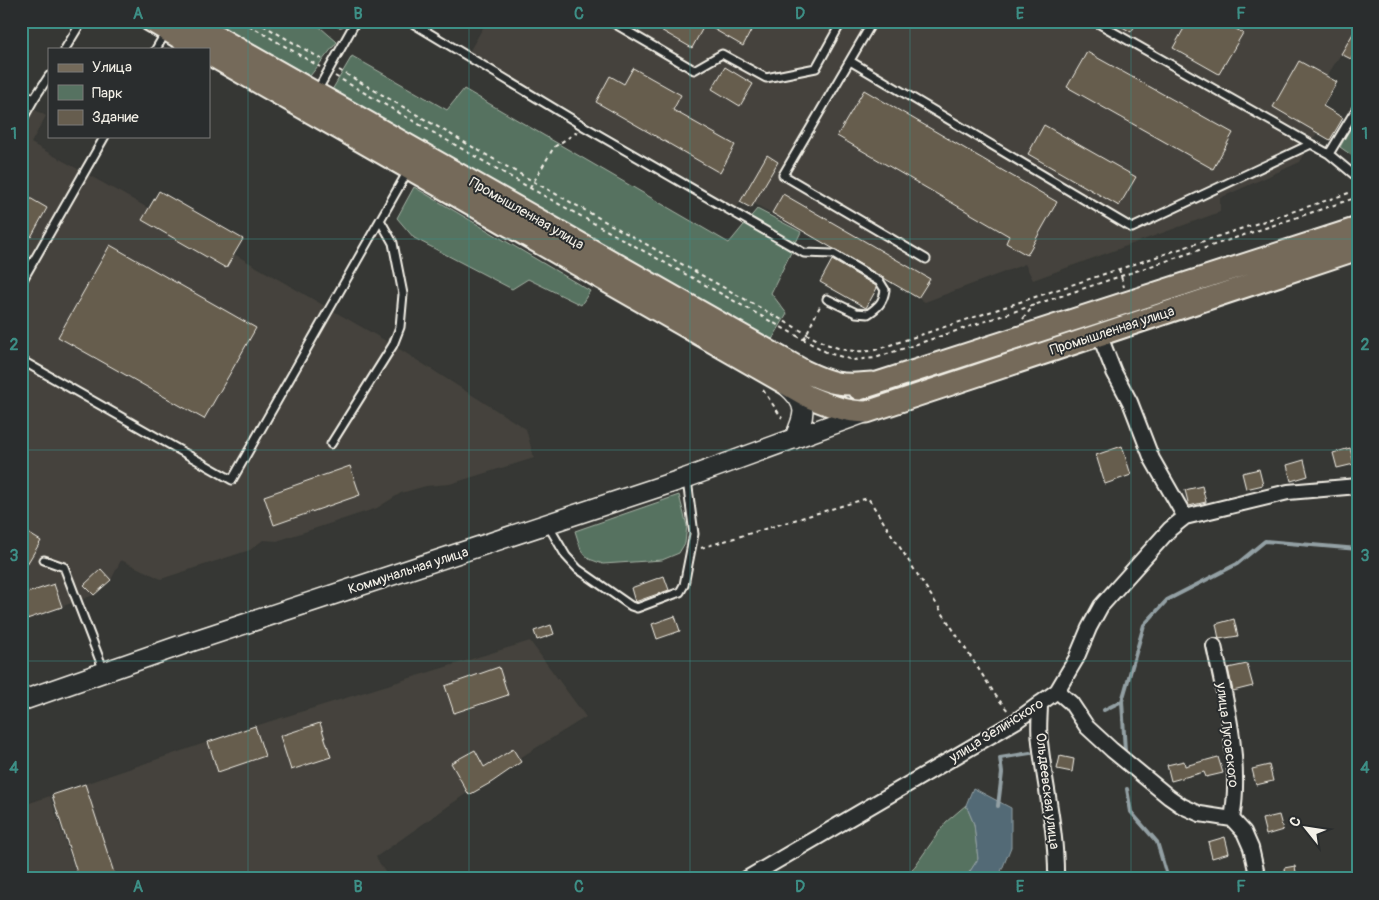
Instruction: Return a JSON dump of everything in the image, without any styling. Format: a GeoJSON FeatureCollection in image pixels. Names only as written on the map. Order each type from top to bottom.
{"type":"FeatureCollection","features":[{"type":"Feature","properties":{"kind":"main road","name":"Промышленная улица"},"geometry":{"type":"LineString","coordinates":[[189,21],[310,101],[414,160],[804,371],[826,381],[852,385],[872,383]]}},
{"type":"Feature","properties":{"kind":"main road"},"geometry":{"type":"LineString","coordinates":[[163,24],[198,48]]}},
{"type":"Feature","properties":{"kind":"main road","name":"Промышленная улица"},"geometry":{"type":"LineString","coordinates":[[210,54],[310,101]]}},
{"type":"Feature","properties":{"kind":"main road","name":"Промышленная улица"},"geometry":{"type":"LineString","coordinates":[[414,160],[783,382],[828,405],[844,410],[867,412]]}},
{"type":"Feature","properties":{"kind":"main road","name":"Промышленная улица"},"geometry":{"type":"LineString","coordinates":[[794,439],[828,405],[848,393],[872,383],[1358,228]]}},
{"type":"Feature","properties":{"kind":"main road","name":"Промышленная улица"},"geometry":{"type":"LineString","coordinates":[[794,439],[867,412],[1358,249]]}},
{"type":"Feature","properties":{"kind":"main road"},"geometry":{"type":"LineString","coordinates":[[1093,314],[1099,334]]}},
{"type":"Feature","properties":{"kind":"main road"},"geometry":{"type":"LineString","coordinates":[[826,381],[832,393],[832,400],[828,405]]}},
{"type":"Feature","properties":{"kind":"main road","name":"Промышленная улица"},"geometry":{"type":"LineString","coordinates":[[783,382],[794,391],[804,410],[803,418],[794,439]]}},
{"type":"Feature","properties":{"kind":"main road","name":"Коммунальная улица"},"geometry":{"type":"LineString","coordinates":[[21,701],[104,671],[686,478],[794,439]]}},
{"type":"Feature","properties":{"kind":"street"},"geometry":{"type":"LineString","coordinates":[[1099,334],[1114,372],[1130,402],[1152,459],[1185,517],[1288,492],[1358,486]]}},
{"type":"Feature","properties":{"kind":"street","name":"улица Зелинского"},"geometry":{"type":"LineString","coordinates":[[746,879],[1016,721],[1057,691],[1076,659],[1101,606],[1170,529],[1185,517]]}},
{"type":"Feature","properties":{"kind":"street","name":"улица Луговского"},"geometry":{"type":"LineString","coordinates":[[1214,646],[1226,704],[1236,782],[1236,800],[1232,819]]}},
{"type":"Feature","properties":{"kind":"street"},"geometry":{"type":"LineString","coordinates":[[1057,691],[1071,703],[1087,727],[1168,797],[1200,814],[1232,819],[1244,832],[1258,879]]}},
{"type":"Feature","properties":{"kind":"street","name":"Ольдеевская улица"},"geometry":{"type":"LineString","coordinates":[[1040,703],[1040,740],[1049,799],[1056,879]]}},
{"type":"Feature","properties":{"kind":"lane"},"geometry":{"type":"LineString","coordinates":[[66,48],[82,21]]}},
{"type":"Feature","properties":{"kind":"lane"},"geometry":{"type":"LineString","coordinates":[[310,101],[356,21]]}},
{"type":"Feature","properties":{"kind":"lane"},"geometry":{"type":"LineString","coordinates":[[409,21],[585,127],[804,253],[833,254],[880,282],[885,290],[884,299],[877,308],[868,314],[856,313],[827,299]]}},
{"type":"Feature","properties":{"kind":"lane"},"geometry":{"type":"LineString","coordinates":[[610,21],[694,70],[722,54],[766,78],[816,68],[842,21]]}},
{"type":"Feature","properties":{"kind":"lane"},"geometry":{"type":"LineString","coordinates":[[873,21],[783,176],[926,259]]}},
{"type":"Feature","properties":{"kind":"lane"},"geometry":{"type":"LineString","coordinates":[[1094,21],[1328,154],[1358,178]]}},
{"type":"Feature","properties":{"kind":"lane"},"geometry":{"type":"LineString","coordinates":[[156,48],[163,24]]}},
{"type":"Feature","properties":{"kind":"lane"},"geometry":{"type":"LineString","coordinates":[[850,61],[1132,228],[1311,144]]}},
{"type":"Feature","properties":{"kind":"lane"},"geometry":{"type":"LineString","coordinates":[[21,122],[48,78]]}},
{"type":"Feature","properties":{"kind":"lane"},"geometry":{"type":"LineString","coordinates":[[21,92],[34,99]]}},
{"type":"Feature","properties":{"kind":"lane"},"geometry":{"type":"LineString","coordinates":[[1328,154],[1358,106]]}},
{"type":"Feature","properties":{"kind":"lane"},"geometry":{"type":"LineString","coordinates":[[21,283],[104,138]]}},
{"type":"Feature","properties":{"kind":"lane"},"geometry":{"type":"LineString","coordinates":[[21,360],[232,480],[414,160]]}},
{"type":"Feature","properties":{"kind":"lane"},"geometry":{"type":"LineString","coordinates":[[331,444],[392,345],[400,327],[403,294],[393,243],[380,220]]}},
{"type":"Feature","properties":{"kind":"lane"},"geometry":{"type":"LineString","coordinates":[[548,524],[566,556],[578,569],[631,606],[637,608],[680,592],[684,584],[694,534],[686,478]]}},
{"type":"Feature","properties":{"kind":"lane"},"geometry":{"type":"LineString","coordinates":[[44,560],[64,567],[104,671]]}},
{"type":"Feature","properties":{"kind":"path"},"geometry":{"type":"LineString","coordinates":[[256,21],[502,164],[499,170]]}},
{"type":"Feature","properties":{"kind":"path"},"geometry":{"type":"LineString","coordinates":[[530,188],[554,147],[585,127]]}},
{"type":"Feature","properties":{"kind":"path"},"geometry":{"type":"LineString","coordinates":[[1119,269],[1124,286]]}},
{"type":"Feature","properties":{"kind":"path"},"geometry":{"type":"LineString","coordinates":[[804,339],[818,309]]}},
{"type":"Feature","properties":{"kind":"path"},"geometry":{"type":"LineString","coordinates":[[690,551],[868,498],[996,696],[1016,721]]}},
{"type":"Feature","properties":{"kind":"shaded area"},"geometry":{"type":"Polygon","coordinates":[[[487,21],[1296,21],[1310,23],[1358,21],[1358,47],[1351,59],[1341,54],[1327,76],[1337,82],[1323,106],[1343,118],[1330,140],[1317,133],[1300,162],[1220,198],[1220,212],[1033,280],[1025,264],[925,302],[755,204],[751,208],[740,202],[737,208],[469,52],[487,21]]]}},
{"type":"Feature","properties":{"kind":"shaded area"},"geometry":{"type":"Polygon","coordinates":[[[21,102],[46,116],[31,143],[148,208],[159,191],[243,239],[234,254],[393,345],[526,429],[534,458],[450,484],[426,486],[401,493],[377,508],[277,541],[263,540],[250,550],[161,579],[121,560],[111,580],[94,595],[21,621],[21,102]]]}},
{"type":"Feature","properties":{"kind":"shaded area"},"geometry":{"type":"Polygon","coordinates":[[[530,641],[586,717],[494,774],[376,857],[389,879],[79,879],[52,795],[255,726],[530,641]]]}},
{"type":"Feature","properties":{"kind":"shaded area"},"geometry":{"type":"Polygon","coordinates":[[[50,796],[78,879],[21,879],[21,806],[50,796]]]}},
{"type":"Feature","properties":{"kind":"green space"},"geometry":{"type":"Polygon","coordinates":[[[211,21],[313,21],[337,42],[310,76],[211,21]]]}},
{"type":"Feature","properties":{"kind":"green space"},"geometry":{"type":"Polygon","coordinates":[[[352,56],[447,110],[464,89],[729,243],[757,209],[801,232],[771,293],[787,314],[770,343],[332,90],[352,56]]]}},
{"type":"Feature","properties":{"kind":"green space"},"geometry":{"type":"Polygon","coordinates":[[[1358,114],[1358,160],[1340,147],[1358,114]]]}},
{"type":"Feature","properties":{"kind":"green space"},"geometry":{"type":"Polygon","coordinates":[[[414,187],[590,291],[581,305],[528,279],[512,289],[414,238],[397,218],[414,187]]]}},
{"type":"Feature","properties":{"kind":"green space"},"geometry":{"type":"Polygon","coordinates":[[[1076,325],[1078,331],[864,402],[862,396],[1076,325]]]}},
{"type":"Feature","properties":{"kind":"green space"},"geometry":{"type":"Polygon","coordinates":[[[679,495],[687,526],[685,543],[679,553],[662,560],[603,564],[589,559],[581,550],[575,531],[679,495]]]}},
{"type":"Feature","properties":{"kind":"green space"},"geometry":{"type":"Polygon","coordinates":[[[966,805],[974,824],[978,859],[965,879],[885,879],[908,876],[946,822],[966,805]]]}},
{"type":"Feature","properties":{"kind":"water"},"geometry":{"type":"Polygon","coordinates":[[[973,788],[1011,808],[1011,847],[998,879],[965,879],[978,859],[974,824],[966,805],[973,788]]]}},
{"type":"Feature","properties":{"kind":"building"},"geometry":{"type":"Polygon","coordinates":[[[645,21],[756,21],[743,46],[705,24],[692,48],[645,21]]]}},
{"type":"Feature","properties":{"kind":"building"},"geometry":{"type":"Polygon","coordinates":[[[1112,21],[1138,21],[1131,32],[1112,21]]]}},
{"type":"Feature","properties":{"kind":"building"},"geometry":{"type":"Polygon","coordinates":[[[1188,21],[1222,21],[1243,33],[1219,74],[1173,48],[1188,21]]]}},
{"type":"Feature","properties":{"kind":"building"},"geometry":{"type":"Polygon","coordinates":[[[1358,25],[1358,47],[1351,59],[1341,54],[1358,25]]]}},
{"type":"Feature","properties":{"kind":"building"},"geometry":{"type":"Polygon","coordinates":[[[1087,52],[1233,133],[1213,169],[1067,87],[1087,52]]]}},
{"type":"Feature","properties":{"kind":"building"},"geometry":{"type":"Polygon","coordinates":[[[1299,61],[1337,82],[1323,106],[1343,118],[1330,140],[1273,107],[1299,61]]]}},
{"type":"Feature","properties":{"kind":"building"},"geometry":{"type":"Polygon","coordinates":[[[725,67],[753,84],[740,106],[712,89],[725,67]]]}},
{"type":"Feature","properties":{"kind":"building"},"geometry":{"type":"Polygon","coordinates":[[[633,68],[681,95],[673,110],[735,145],[720,173],[596,102],[610,76],[624,84],[633,68]]]}},
{"type":"Feature","properties":{"kind":"building"},"geometry":{"type":"Polygon","coordinates":[[[864,90],[1057,202],[1027,255],[1006,243],[1009,236],[837,136],[864,90]]]}},
{"type":"Feature","properties":{"kind":"building"},"geometry":{"type":"Polygon","coordinates":[[[1044,125],[1136,177],[1119,206],[1028,154],[1044,125]]]}},
{"type":"Feature","properties":{"kind":"building"},"geometry":{"type":"Polygon","coordinates":[[[767,155],[778,162],[751,208],[740,202],[767,155]]]}},
{"type":"Feature","properties":{"kind":"building"},"geometry":{"type":"Polygon","coordinates":[[[159,191],[243,239],[226,268],[142,220],[159,191]]]}},
{"type":"Feature","properties":{"kind":"building"},"geometry":{"type":"Polygon","coordinates":[[[783,194],[930,279],[918,298],[772,213],[783,194]]]}},
{"type":"Feature","properties":{"kind":"building"},"geometry":{"type":"Polygon","coordinates":[[[28,197],[47,208],[31,237],[21,231],[21,209],[28,197]]]}},
{"type":"Feature","properties":{"kind":"building"},"geometry":{"type":"Polygon","coordinates":[[[110,245],[256,328],[204,419],[58,337],[110,245]]]}},
{"type":"Feature","properties":{"kind":"building"},"geometry":{"type":"Polygon","coordinates":[[[832,260],[876,286],[877,288],[866,308],[820,282],[832,260]]]}},
{"type":"Feature","properties":{"kind":"building"},"geometry":{"type":"Polygon","coordinates":[[[1122,446],[1131,475],[1105,484],[1096,455],[1122,446]]]}},
{"type":"Feature","properties":{"kind":"building"},"geometry":{"type":"Polygon","coordinates":[[[1350,448],[1354,464],[1337,468],[1333,453],[1350,448]]]}},
{"type":"Feature","properties":{"kind":"building"},"geometry":{"type":"Polygon","coordinates":[[[1304,460],[1308,476],[1291,481],[1287,465],[1304,460]]]}},
{"type":"Feature","properties":{"kind":"building"},"geometry":{"type":"Polygon","coordinates":[[[350,466],[360,495],[274,525],[264,496],[350,466]]]}},
{"type":"Feature","properties":{"kind":"building"},"geometry":{"type":"Polygon","coordinates":[[[1259,469],[1263,485],[1246,489],[1242,473],[1259,469]]]}},
{"type":"Feature","properties":{"kind":"building"},"geometry":{"type":"Polygon","coordinates":[[[1202,486],[1206,502],[1189,506],[1185,490],[1202,486]]]}},
{"type":"Feature","properties":{"kind":"building"},"geometry":{"type":"Polygon","coordinates":[[[21,529],[41,541],[21,574],[21,529]]]}},
{"type":"Feature","properties":{"kind":"building"},"geometry":{"type":"Polygon","coordinates":[[[101,569],[111,580],[94,595],[84,585],[101,569]]]}},
{"type":"Feature","properties":{"kind":"building"},"geometry":{"type":"Polygon","coordinates":[[[664,576],[669,590],[635,602],[631,588],[664,576]]]}},
{"type":"Feature","properties":{"kind":"building"},"geometry":{"type":"Polygon","coordinates":[[[54,584],[62,607],[21,621],[21,595],[54,584]]]}},
{"type":"Feature","properties":{"kind":"building"},"geometry":{"type":"Polygon","coordinates":[[[675,616],[680,631],[657,639],[652,624],[675,616]]]}},
{"type":"Feature","properties":{"kind":"building"},"geometry":{"type":"Polygon","coordinates":[[[1234,619],[1238,636],[1219,639],[1216,624],[1234,619]]]}},
{"type":"Feature","properties":{"kind":"building"},"geometry":{"type":"Polygon","coordinates":[[[551,625],[554,634],[537,640],[534,631],[551,625]]]}},
{"type":"Feature","properties":{"kind":"building"},"geometry":{"type":"Polygon","coordinates":[[[1247,664],[1253,686],[1233,691],[1228,668],[1247,664]]]}},
{"type":"Feature","properties":{"kind":"building"},"geometry":{"type":"Polygon","coordinates":[[[499,667],[508,695],[454,713],[445,686],[499,667]]]}},
{"type":"Feature","properties":{"kind":"building"},"geometry":{"type":"Polygon","coordinates":[[[320,723],[331,757],[291,770],[280,736],[320,723]]]}},
{"type":"Feature","properties":{"kind":"building"},"geometry":{"type":"Polygon","coordinates":[[[255,726],[265,756],[218,772],[208,742],[255,726]]]}},
{"type":"Feature","properties":{"kind":"building"},"geometry":{"type":"Polygon","coordinates":[[[513,749],[521,762],[469,795],[451,763],[475,750],[484,767],[513,749]]]}},
{"type":"Feature","properties":{"kind":"building"},"geometry":{"type":"Polygon","coordinates":[[[1060,756],[1074,759],[1072,772],[1057,769],[1060,756]]]}},
{"type":"Feature","properties":{"kind":"building"},"geometry":{"type":"Polygon","coordinates":[[[1218,757],[1223,773],[1206,777],[1204,772],[1171,781],[1167,765],[1184,761],[1185,766],[1218,757]]]}},
{"type":"Feature","properties":{"kind":"building"},"geometry":{"type":"Polygon","coordinates":[[[1269,765],[1273,781],[1256,785],[1252,769],[1269,765]]]}},
{"type":"Feature","properties":{"kind":"building"},"geometry":{"type":"Polygon","coordinates":[[[85,784],[116,879],[79,879],[52,795],[85,784]]]}},
{"type":"Feature","properties":{"kind":"building"},"geometry":{"type":"Polygon","coordinates":[[[1279,815],[1283,830],[1266,835],[1262,819],[1279,815]]]}},
{"type":"Feature","properties":{"kind":"building"},"geometry":{"type":"Polygon","coordinates":[[[1225,837],[1229,853],[1212,858],[1208,842],[1225,837]]]}},
{"type":"Feature","properties":{"kind":"building"},"geometry":{"type":"Polygon","coordinates":[[[1295,866],[1297,879],[1286,879],[1284,868],[1295,866]]]}},
{"type":"Feature","properties":{"kind":"waterway"},"geometry":{"type":"LineString","coordinates":[[1125,751],[1122,701],[1144,625],[1167,600],[1237,564],[1265,541],[1358,549]]}},
{"type":"Feature","properties":{"kind":"waterway"},"geometry":{"type":"LineString","coordinates":[[1104,710],[1122,701]]}},
{"type":"Feature","properties":{"kind":"waterway"},"geometry":{"type":"LineString","coordinates":[[998,806],[1002,773],[1000,758],[1030,753]]}},
{"type":"Feature","properties":{"kind":"waterway"},"geometry":{"type":"LineString","coordinates":[[1127,789],[1131,812],[1157,842],[1168,879]]}}]}
